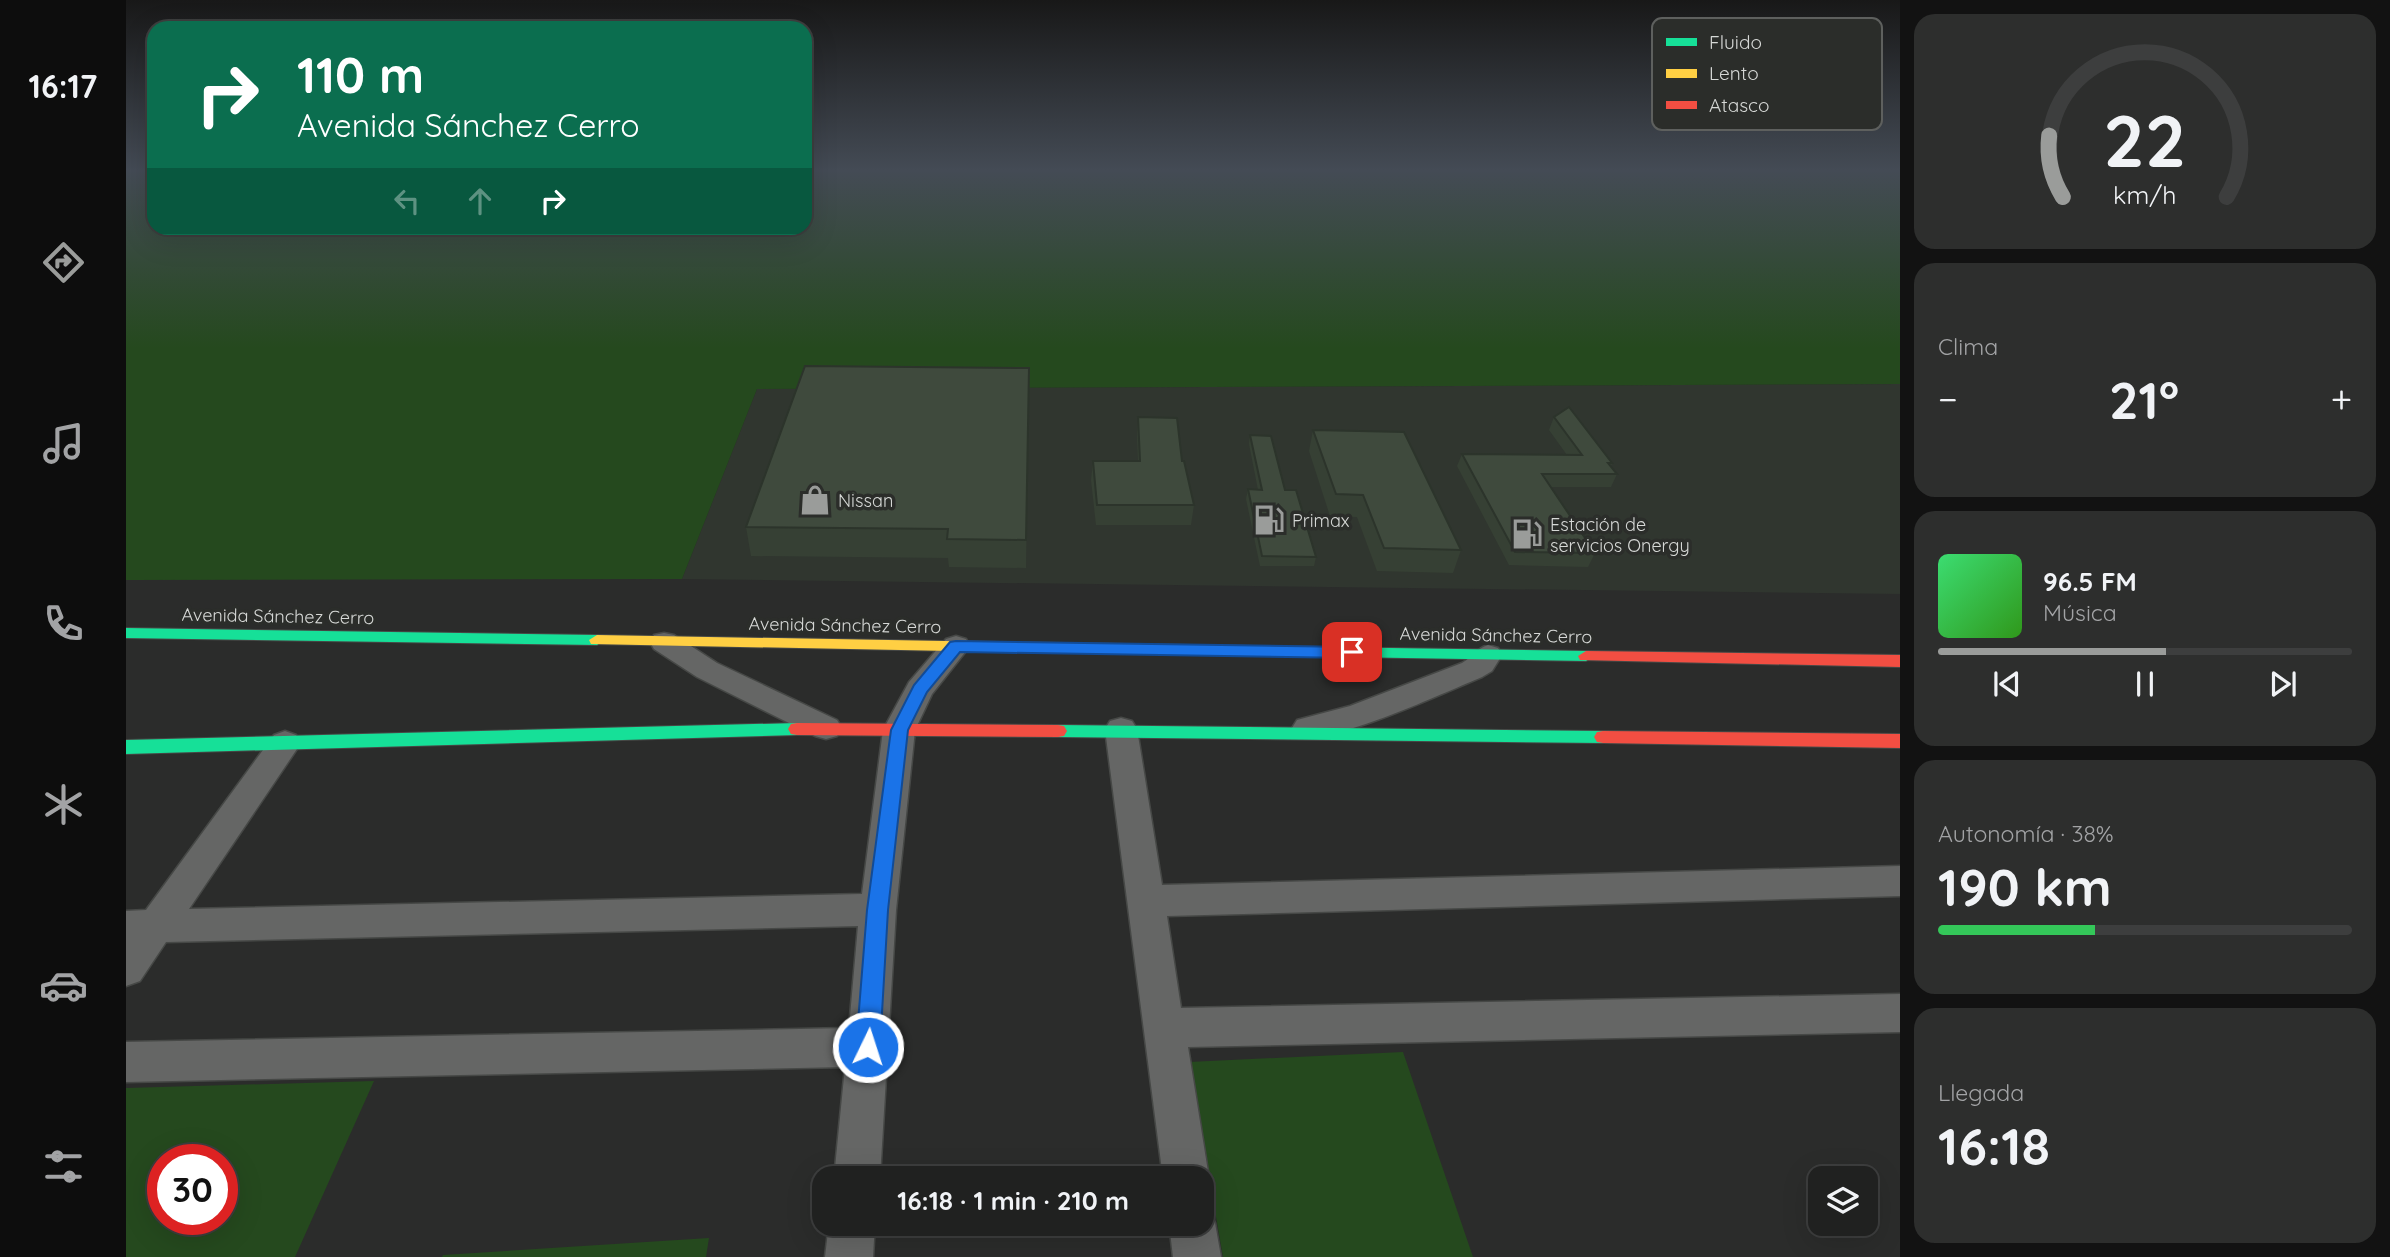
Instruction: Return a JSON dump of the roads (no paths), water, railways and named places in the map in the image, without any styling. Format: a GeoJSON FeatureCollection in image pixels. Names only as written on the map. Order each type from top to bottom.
{"type":"FeatureCollection","features":[{"type":"Feature","properties":{"kind":"main road","name":"Avenida Sánchez Cerro"},"geometry":{"type":"LineString","coordinates":[[126,633],[1900,661]]}},
{"type":"Feature","properties":{"kind":"main road"},"geometry":{"type":"LineString","coordinates":[[126,747],[827,727],[1900,741]]}},
{"type":"Feature","properties":{"kind":"street"},"geometry":{"type":"LineString","coordinates":[[664,642],[707,670],[827,727]]}},
{"type":"Feature","properties":{"kind":"street"},"geometry":{"type":"LineString","coordinates":[[857,1166],[878,910],[900,730],[920,689],[956,646]]}},
{"type":"Feature","properties":{"kind":"street"},"geometry":{"type":"LineString","coordinates":[[1292,732],[1357,715],[1472,670],[1482,664],[1488,654]]}},
{"type":"Feature","properties":{"kind":"street"},"geometry":{"type":"LineString","coordinates":[[1121,729],[1184,1166]]}},
{"type":"Feature","properties":{"kind":"street"},"geometry":{"type":"LineString","coordinates":[[126,970],[142,926],[285,743]]}},
{"type":"Feature","properties":{"kind":"street"},"geometry":{"type":"LineString","coordinates":[[1147,901],[1900,881]]}},
{"type":"Feature","properties":{"kind":"street"},"geometry":{"type":"LineString","coordinates":[[142,926],[878,910]]}},
{"type":"Feature","properties":{"kind":"street"},"geometry":{"type":"LineString","coordinates":[[1166,1028],[1900,1013]]}},
{"type":"Feature","properties":{"kind":"street"},"geometry":{"type":"LineString","coordinates":[[126,1062],[868,1047]]}},
{"type":"Feature","properties":{"kind":"street"},"geometry":{"type":"LineString","coordinates":[[849,1257],[851,1236]]}},
{"type":"Feature","properties":{"kind":"street"},"geometry":{"type":"LineString","coordinates":[[1194,1236],[1197,1257]]}},
{"type":"Feature","properties":{"kind":"place","name":"Nissan"},"geometry":{"type":"Point","coordinates":[815,500]}},
{"type":"Feature","properties":{"kind":"place","name":"Primax"},"geometry":{"type":"Point","coordinates":[1269,520]}},
{"type":"Feature","properties":{"kind":"place","name":"Estación de servicios Onergy"},"geometry":{"type":"Point","coordinates":[1527,534]}}]}
